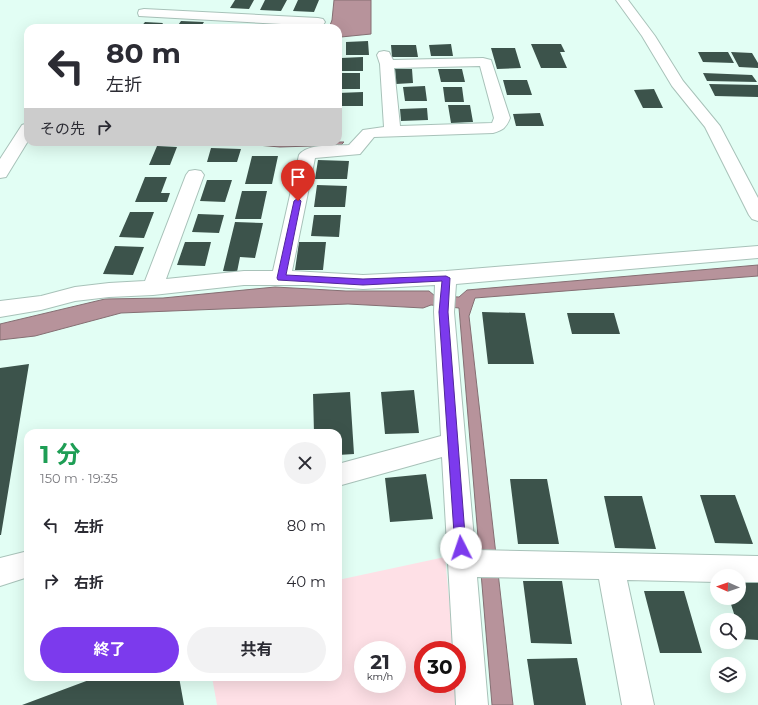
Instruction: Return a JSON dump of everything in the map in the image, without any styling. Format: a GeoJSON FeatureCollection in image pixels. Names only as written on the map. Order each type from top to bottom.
{"type":"FeatureCollection","features":[{"type":"Feature","properties":{"kind":"street"},"geometry":{"type":"LineString","coordinates":[[153,0],[140,18],[318,22]]}},
{"type":"Feature","properties":{"kind":"street"},"geometry":{"type":"LineString","coordinates":[[622,0],[648,36],[677,83],[712,126],[758,214]]}},
{"type":"Feature","properties":{"kind":"street"},"geometry":{"type":"LineString","coordinates":[[281,278],[307,155],[313,152],[354,150],[369,133],[493,128],[499,126],[502,118],[486,63],[386,60],[392,131]]}},
{"type":"Feature","properties":{"kind":"street"},"geometry":{"type":"LineString","coordinates":[[0,173],[24,134]]}},
{"type":"Feature","properties":{"kind":"street"},"geometry":{"type":"LineString","coordinates":[[153,288],[195,175]]}},
{"type":"Feature","properties":{"kind":"street"},"geometry":{"type":"LineString","coordinates":[[0,309],[41,303],[75,294],[109,290],[153,288],[244,278],[281,278],[363,282],[446,278],[758,252]]}},
{"type":"Feature","properties":{"kind":"street"},"geometry":{"type":"LineString","coordinates":[[446,278],[444,312],[472,705]]}},
{"type":"Feature","properties":{"kind":"street"},"geometry":{"type":"LineString","coordinates":[[342,474],[453,443]]}},
{"type":"Feature","properties":{"kind":"street"},"geometry":{"type":"LineString","coordinates":[[462,563],[758,569]]}},
{"type":"Feature","properties":{"kind":"street"},"geometry":{"type":"LineString","coordinates":[[0,572],[24,565]]}},
{"type":"Feature","properties":{"kind":"street"},"geometry":{"type":"LineString","coordinates":[[610,566],[638,705]]}},
{"type":"Feature","properties":{"kind":"shaded area"},"geometry":{"type":"Polygon","coordinates":[[[334,0],[371,0],[371,34],[342,37],[342,24],[330,24],[334,0]]]}},
{"type":"Feature","properties":{"kind":"shaded area"},"geometry":{"type":"Polygon","coordinates":[[[268,146],[310,146],[280,147],[268,146]]]}},
{"type":"Feature","properties":{"kind":"shaded area"},"geometry":{"type":"Polygon","coordinates":[[[758,265],[758,276],[475,298],[469,316],[513,705],[492,705],[459,308],[431,305],[423,308],[348,304],[121,313],[35,336],[0,340],[0,324],[105,299],[163,298],[275,287],[346,291],[429,291],[435,296],[459,297],[467,290],[758,265]]]}},
{"type":"Feature","properties":{"kind":"shaded area"},"geometry":{"type":"Polygon","coordinates":[[[445,557],[453,641],[414,641],[414,693],[458,693],[459,705],[217,705],[213,681],[342,681],[342,579],[445,557]]]}},
{"type":"Feature","properties":{"kind":"building"},"geometry":{"type":"Polygon","coordinates":[[[235,0],[254,0],[249,9],[230,8],[235,0]]]}},
{"type":"Feature","properties":{"kind":"building"},"geometry":{"type":"Polygon","coordinates":[[[265,0],[287,0],[281,11],[260,10],[265,0]]]}},
{"type":"Feature","properties":{"kind":"building"},"geometry":{"type":"Polygon","coordinates":[[[298,0],[319,0],[314,12],[293,11],[298,0]]]}},
{"type":"Feature","properties":{"kind":"building"},"geometry":{"type":"Polygon","coordinates":[[[181,21],[204,22],[203,24],[179,24],[181,21]]]}},
{"type":"Feature","properties":{"kind":"building"},"geometry":{"type":"Polygon","coordinates":[[[145,22],[163,23],[162,24],[143,24],[145,22]]]}},
{"type":"Feature","properties":{"kind":"building"},"geometry":{"type":"Polygon","coordinates":[[[368,41],[369,55],[346,55],[346,42],[368,41]]]}},
{"type":"Feature","properties":{"kind":"building"},"geometry":{"type":"Polygon","coordinates":[[[451,44],[453,56],[431,56],[429,45],[451,44]]]}},
{"type":"Feature","properties":{"kind":"building"},"geometry":{"type":"Polygon","coordinates":[[[531,44],[561,44],[565,52],[560,52],[567,68],[541,68],[531,44]]]}},
{"type":"Feature","properties":{"kind":"building"},"geometry":{"type":"Polygon","coordinates":[[[391,45],[416,45],[418,57],[392,57],[391,45]]]}},
{"type":"Feature","properties":{"kind":"building"},"geometry":{"type":"Polygon","coordinates":[[[491,48],[515,48],[521,68],[497,69],[491,48]]]}},
{"type":"Feature","properties":{"kind":"building"},"geometry":{"type":"Polygon","coordinates":[[[698,52],[728,52],[734,63],[703,62],[698,52]]]}},
{"type":"Feature","properties":{"kind":"building"},"geometry":{"type":"Polygon","coordinates":[[[731,52],[752,53],[758,63],[758,68],[739,67],[731,52]]]}},
{"type":"Feature","properties":{"kind":"building"},"geometry":{"type":"Polygon","coordinates":[[[363,57],[363,71],[342,71],[342,58],[363,57]]]}},
{"type":"Feature","properties":{"kind":"building"},"geometry":{"type":"Polygon","coordinates":[[[395,69],[412,69],[413,83],[396,84],[395,69]]]}},
{"type":"Feature","properties":{"kind":"building"},"geometry":{"type":"Polygon","coordinates":[[[438,69],[462,69],[465,82],[441,82],[438,69]]]}},
{"type":"Feature","properties":{"kind":"building"},"geometry":{"type":"Polygon","coordinates":[[[342,73],[360,73],[360,89],[342,89],[342,73]]]}},
{"type":"Feature","properties":{"kind":"building"},"geometry":{"type":"Polygon","coordinates":[[[703,73],[752,75],[757,82],[707,81],[703,73]]]}},
{"type":"Feature","properties":{"kind":"building"},"geometry":{"type":"Polygon","coordinates":[[[503,80],[527,80],[532,95],[507,95],[503,80]]]}},
{"type":"Feature","properties":{"kind":"building"},"geometry":{"type":"Polygon","coordinates":[[[709,84],[758,85],[758,97],[715,96],[709,84]]]}},
{"type":"Feature","properties":{"kind":"building"},"geometry":{"type":"Polygon","coordinates":[[[425,86],[427,101],[405,101],[403,87],[425,86]]]}},
{"type":"Feature","properties":{"kind":"building"},"geometry":{"type":"Polygon","coordinates":[[[443,87],[462,87],[464,102],[445,102],[443,87]]]}},
{"type":"Feature","properties":{"kind":"building"},"geometry":{"type":"Polygon","coordinates":[[[654,89],[663,108],[643,108],[634,90],[654,89]]]}},
{"type":"Feature","properties":{"kind":"building"},"geometry":{"type":"Polygon","coordinates":[[[363,92],[363,106],[342,106],[342,93],[363,92]]]}},
{"type":"Feature","properties":{"kind":"building"},"geometry":{"type":"Polygon","coordinates":[[[448,105],[470,105],[473,122],[451,123],[448,105]]]}},
{"type":"Feature","properties":{"kind":"building"},"geometry":{"type":"Polygon","coordinates":[[[427,108],[428,120],[401,121],[400,109],[427,108]]]}},
{"type":"Feature","properties":{"kind":"building"},"geometry":{"type":"Polygon","coordinates":[[[540,113],[544,126],[516,126],[513,114],[540,113]]]}},
{"type":"Feature","properties":{"kind":"building"},"geometry":{"type":"Polygon","coordinates":[[[157,146],[177,147],[170,165],[149,165],[157,146]]]}},
{"type":"Feature","properties":{"kind":"building"},"geometry":{"type":"Polygon","coordinates":[[[211,148],[241,149],[237,162],[207,162],[211,148]]]}},
{"type":"Feature","properties":{"kind":"building"},"geometry":{"type":"Polygon","coordinates":[[[252,156],[278,156],[272,184],[245,184],[252,156]]]}},
{"type":"Feature","properties":{"kind":"building"},"geometry":{"type":"Polygon","coordinates":[[[318,160],[349,161],[347,179],[315,179],[318,160]]]}},
{"type":"Feature","properties":{"kind":"building"},"geometry":{"type":"Polygon","coordinates":[[[145,177],[167,177],[161,193],[170,193],[167,202],[135,202],[145,177]]]}},
{"type":"Feature","properties":{"kind":"building"},"geometry":{"type":"Polygon","coordinates":[[[207,180],[232,180],[225,202],[200,201],[207,180]]]}},
{"type":"Feature","properties":{"kind":"building"},"geometry":{"type":"Polygon","coordinates":[[[317,185],[347,186],[345,207],[314,207],[317,185]]]}},
{"type":"Feature","properties":{"kind":"building"},"geometry":{"type":"Polygon","coordinates":[[[242,191],[267,191],[261,219],[235,219],[242,191]]]}},
{"type":"Feature","properties":{"kind":"building"},"geometry":{"type":"Polygon","coordinates":[[[130,212],[154,212],[144,238],[119,237],[130,212]]]}},
{"type":"Feature","properties":{"kind":"building"},"geometry":{"type":"Polygon","coordinates":[[[198,214],[224,215],[219,233],[192,232],[198,214]]]}},
{"type":"Feature","properties":{"kind":"building"},"geometry":{"type":"Polygon","coordinates":[[[314,215],[341,215],[339,237],[311,236],[314,215]]]}},
{"type":"Feature","properties":{"kind":"building"},"geometry":{"type":"Polygon","coordinates":[[[235,222],[263,223],[255,258],[240,257],[237,272],[223,271],[235,222]]]}},
{"type":"Feature","properties":{"kind":"building"},"geometry":{"type":"Polygon","coordinates":[[[185,242],[211,242],[205,266],[177,265],[185,242]]]}},
{"type":"Feature","properties":{"kind":"building"},"geometry":{"type":"Polygon","coordinates":[[[299,242],[326,242],[323,270],[295,270],[299,242]]]}},
{"type":"Feature","properties":{"kind":"building"},"geometry":{"type":"Polygon","coordinates":[[[115,246],[144,247],[133,275],[103,274],[115,246]]]}},
{"type":"Feature","properties":{"kind":"building"},"geometry":{"type":"Polygon","coordinates":[[[482,312],[525,313],[534,364],[488,364],[482,312]]]}},
{"type":"Feature","properties":{"kind":"building"},"geometry":{"type":"Polygon","coordinates":[[[567,313],[614,313],[620,334],[572,334],[567,313]]]}},
{"type":"Feature","properties":{"kind":"building"},"geometry":{"type":"Polygon","coordinates":[[[29,364],[1,535],[0,535],[0,368],[29,364]]]}},
{"type":"Feature","properties":{"kind":"building"},"geometry":{"type":"Polygon","coordinates":[[[414,390],[419,433],[385,434],[381,392],[414,390]]]}},
{"type":"Feature","properties":{"kind":"building"},"geometry":{"type":"Polygon","coordinates":[[[350,392],[354,454],[342,455],[342,429],[314,429],[313,394],[350,392]]]}},
{"type":"Feature","properties":{"kind":"building"},"geometry":{"type":"Polygon","coordinates":[[[426,474],[433,519],[390,522],[385,478],[426,474]]]}},
{"type":"Feature","properties":{"kind":"building"},"geometry":{"type":"Polygon","coordinates":[[[510,479],[547,479],[559,544],[518,544],[510,479]]]}},
{"type":"Feature","properties":{"kind":"building"},"geometry":{"type":"Polygon","coordinates":[[[700,495],[735,495],[753,544],[715,543],[700,495]]]}},
{"type":"Feature","properties":{"kind":"building"},"geometry":{"type":"Polygon","coordinates":[[[604,496],[642,496],[656,549],[615,548],[604,496]]]}},
{"type":"Feature","properties":{"kind":"building"},"geometry":{"type":"Polygon","coordinates":[[[523,581],[562,581],[572,644],[531,643],[523,581]]]}},
{"type":"Feature","properties":{"kind":"building"},"geometry":{"type":"Polygon","coordinates":[[[746,582],[758,582],[758,640],[746,639],[746,613],[734,613],[731,605],[746,605],[746,582]]]}},
{"type":"Feature","properties":{"kind":"building"},"geometry":{"type":"Polygon","coordinates":[[[644,591],[684,591],[702,653],[660,653],[644,591]]]}},
{"type":"Feature","properties":{"kind":"building"},"geometry":{"type":"Polygon","coordinates":[[[577,658],[586,705],[534,705],[527,659],[577,658]]]}},
{"type":"Feature","properties":{"kind":"building"},"geometry":{"type":"Polygon","coordinates":[[[86,681],[180,681],[184,705],[22,705],[86,681]]]}},
{"type":"Feature","properties":{"kind":"route"},"geometry":{"type":"LineString","coordinates":[[298,201],[281,278],[307,278],[363,282],[446,278],[444,312],[461,548]]}}]}
